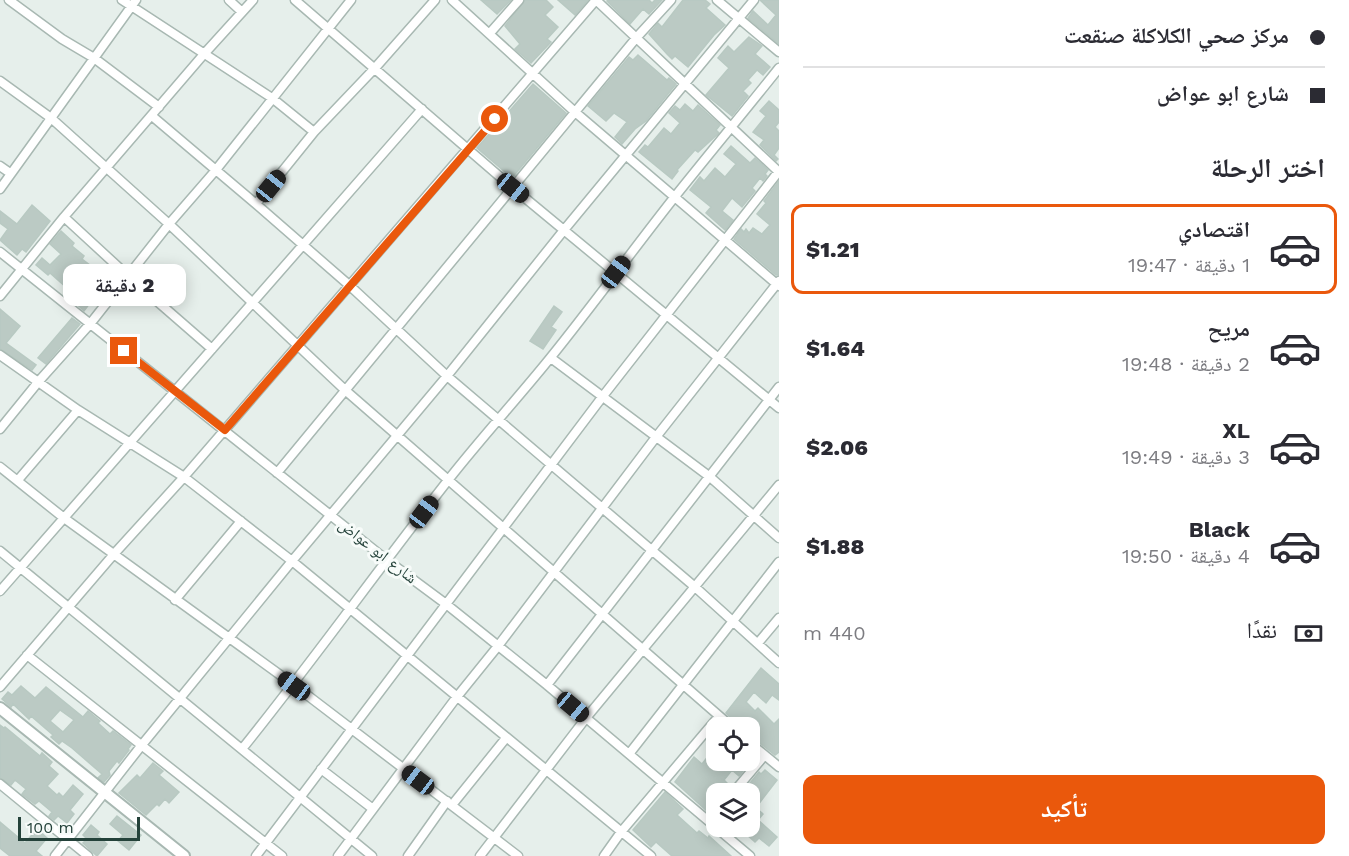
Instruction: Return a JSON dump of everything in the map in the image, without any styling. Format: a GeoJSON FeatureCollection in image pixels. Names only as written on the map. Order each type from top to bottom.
{"type":"FeatureCollection","features":[{"type":"Feature","properties":{"kind":"street"},"geometry":{"type":"LineString","coordinates":[[9,0],[62,39],[94,58],[159,107]]}},
{"type":"Feature","properties":{"kind":"street"},"geometry":{"type":"LineString","coordinates":[[122,0],[133,3],[204,54],[272,98],[314,132]]}},
{"type":"Feature","properties":{"kind":"street"},"geometry":{"type":"LineString","coordinates":[[229,0],[242,12]]}},
{"type":"Feature","properties":{"kind":"street"},"geometry":{"type":"LineString","coordinates":[[0,296],[64,217],[253,0]]}},
{"type":"Feature","properties":{"kind":"street"},"geometry":{"type":"LineString","coordinates":[[295,0],[513,188],[779,408]]}},
{"type":"Feature","properties":{"kind":"street"},"geometry":{"type":"LineString","coordinates":[[0,429],[90,324],[169,224],[216,171],[351,0]]}},
{"type":"Feature","properties":{"kind":"street"},"geometry":{"type":"LineString","coordinates":[[256,204],[314,132],[435,0]]}},
{"type":"Feature","properties":{"kind":"street"},"geometry":{"type":"LineString","coordinates":[[338,856],[656,437],[778,284],[575,112],[452,0]]}},
{"type":"Feature","properties":{"kind":"street"},"geometry":{"type":"LineString","coordinates":[[490,33],[519,0]]}},
{"type":"Feature","properties":{"kind":"street"},"geometry":{"type":"LineString","coordinates":[[0,687],[596,0],[779,171],[603,396],[255,856]]}},
{"type":"Feature","properties":{"kind":"street"},"geometry":{"type":"LineString","coordinates":[[277,472],[637,37],[671,0]]}},
{"type":"Feature","properties":{"kind":"street"},"geometry":{"type":"LineString","coordinates":[[717,0],[779,52]]}},
{"type":"Feature","properties":{"kind":"street"},"geometry":{"type":"LineString","coordinates":[[55,856],[141,746],[292,561],[398,436],[754,0]]}},
{"type":"Feature","properties":{"kind":"street"},"geometry":{"type":"LineString","coordinates":[[0,189],[133,3]]}},
{"type":"Feature","properties":{"kind":"street"},"geometry":{"type":"LineString","coordinates":[[242,749],[294,686],[349,609],[388,561],[448,479],[550,358],[675,196],[779,68]]}},
{"type":"Feature","properties":{"kind":"street"},"geometry":{"type":"LineString","coordinates":[[0,81],[51,118],[107,167],[345,390],[719,716],[621,832],[604,856]]}},
{"type":"Feature","properties":{"kind":"street"},"geometry":{"type":"LineString","coordinates":[[0,591],[422,109]]}},
{"type":"Feature","properties":{"kind":"street"},"geometry":{"type":"LineString","coordinates":[[152,116],[350,285],[447,376],[695,587],[779,663]]}},
{"type":"Feature","properties":{"kind":"street"},"geometry":{"type":"LineString","coordinates":[[0,166],[10,173]]}},
{"type":"Feature","properties":{"kind":"street"},"geometry":{"type":"LineString","coordinates":[[64,217],[212,349]]}},
{"type":"Feature","properties":{"kind":"street","name":"شارع ابو عواض"},"geometry":{"type":"LineString","coordinates":[[0,252],[388,561],[447,604],[706,819]]}},
{"type":"Feature","properties":{"kind":"street"},"geometry":{"type":"LineString","coordinates":[[0,355],[78,410],[184,477],[292,561],[651,856]]}},
{"type":"Feature","properties":{"kind":"street"},"geometry":{"type":"LineString","coordinates":[[550,358],[710,477],[779,538]]}},
{"type":"Feature","properties":{"kind":"street"},"geometry":{"type":"LineString","coordinates":[[547,685],[779,387]]}},
{"type":"Feature","properties":{"kind":"street"},"geometry":{"type":"LineString","coordinates":[[18,480],[78,410]]}},
{"type":"Feature","properties":{"kind":"street"},"geometry":{"type":"LineString","coordinates":[[0,467],[64,518],[352,729],[518,856]]}},
{"type":"Feature","properties":{"kind":"street"},"geometry":{"type":"LineString","coordinates":[[480,856],[586,718],[779,485]]}},
{"type":"Feature","properties":{"kind":"street"},"geometry":{"type":"LineString","coordinates":[[176,600],[241,521]]}},
{"type":"Feature","properties":{"kind":"street"},"geometry":{"type":"LineString","coordinates":[[0,551],[372,856]]}},
{"type":"Feature","properties":{"kind":"street"},"geometry":{"type":"LineString","coordinates":[[629,754],[779,562]]}},
{"type":"Feature","properties":{"kind":"street"},"geometry":{"type":"LineString","coordinates":[[758,644],[779,618]]}},
{"type":"Feature","properties":{"kind":"street"},"geometry":{"type":"LineString","coordinates":[[27,655],[282,856]]}},
{"type":"Feature","properties":{"kind":"street"},"geometry":{"type":"LineString","coordinates":[[0,708],[184,856]]}},
{"type":"Feature","properties":{"kind":"street"},"geometry":{"type":"LineString","coordinates":[[408,856],[506,738]]}},
{"type":"Feature","properties":{"kind":"street"},"geometry":{"type":"LineString","coordinates":[[760,752],[778,764]]}},
{"type":"Feature","properties":{"kind":"street"},"geometry":{"type":"LineString","coordinates":[[741,783],[764,756]]}},
{"type":"Feature","properties":{"kind":"street"},"geometry":{"type":"LineString","coordinates":[[321,769],[373,810]]}},
{"type":"Feature","properties":{"kind":"street"},"geometry":{"type":"LineString","coordinates":[[0,784],[88,856]]}},
{"type":"Feature","properties":{"kind":"street","name":"شارع ابو عواض"},"geometry":{"type":"LineString","coordinates":[[728,837],[750,856]]}},
{"type":"Feature","properties":{"kind":"building"},"geometry":{"type":"Polygon","coordinates":[[[481,0],[511,0],[497,14],[481,0]]]}},
{"type":"Feature","properties":{"kind":"building"},"geometry":{"type":"Polygon","coordinates":[[[525,0],[546,0],[553,7],[545,15],[558,27],[547,39],[551,42],[531,63],[515,49],[520,44],[505,26],[525,0]]]}},
{"type":"Feature","properties":{"kind":"building"},"geometry":{"type":"Polygon","coordinates":[[[558,0],[588,0],[575,15],[558,0]]]}},
{"type":"Feature","properties":{"kind":"building"},"geometry":{"type":"Polygon","coordinates":[[[608,0],[649,0],[652,3],[655,0],[662,0],[649,14],[643,9],[630,24],[608,0]]]}},
{"type":"Feature","properties":{"kind":"building"},"geometry":{"type":"Polygon","coordinates":[[[683,0],[705,0],[710,4],[706,8],[725,25],[688,67],[675,56],[672,59],[649,34],[658,23],[662,27],[683,0]]]}},
{"type":"Feature","properties":{"kind":"building"},"geometry":{"type":"Polygon","coordinates":[[[760,0],[779,0],[779,44],[748,18],[753,11],[768,25],[776,15],[760,0]]]}},
{"type":"Feature","properties":{"kind":"building"},"geometry":{"type":"Polygon","coordinates":[[[749,37],[762,46],[755,54],[770,67],[763,75],[757,70],[748,80],[751,83],[743,91],[748,96],[732,116],[706,95],[729,68],[718,58],[728,46],[734,52],[749,37]]]}},
{"type":"Feature","properties":{"kind":"building"},"geometry":{"type":"Polygon","coordinates":[[[638,55],[667,80],[669,78],[676,84],[646,121],[635,129],[622,144],[615,137],[627,122],[614,113],[606,121],[588,106],[629,57],[633,60],[638,55]]]}},
{"type":"Feature","properties":{"kind":"building"},"geometry":{"type":"Polygon","coordinates":[[[533,84],[566,113],[512,178],[477,148],[533,84]]]}},
{"type":"Feature","properties":{"kind":"building"},"geometry":{"type":"Polygon","coordinates":[[[769,101],[779,110],[779,122],[775,127],[779,131],[779,148],[774,155],[778,159],[776,161],[760,145],[764,140],[753,132],[766,116],[760,111],[769,101]]]}},
{"type":"Feature","properties":{"kind":"building"},"geometry":{"type":"Polygon","coordinates":[[[685,104],[693,111],[698,105],[720,125],[716,130],[719,133],[698,152],[695,150],[672,179],[639,152],[645,145],[648,147],[664,128],[671,134],[680,123],[669,113],[675,106],[680,110],[685,104]]]}},
{"type":"Feature","properties":{"kind":"building"},"geometry":{"type":"Polygon","coordinates":[[[731,146],[750,163],[755,158],[768,170],[763,181],[760,178],[752,188],[755,191],[742,207],[732,198],[722,211],[733,220],[725,230],[706,213],[711,207],[690,190],[700,177],[704,181],[715,168],[725,177],[736,164],[724,154],[731,146]]]}},
{"type":"Feature","properties":{"kind":"building"},"geometry":{"type":"Polygon","coordinates":[[[779,181],[779,275],[776,275],[734,239],[741,229],[744,232],[746,229],[749,233],[753,228],[762,234],[770,225],[757,214],[779,181]]]}},
{"type":"Feature","properties":{"kind":"building"},"geometry":{"type":"Polygon","coordinates":[[[32,205],[50,221],[26,252],[22,249],[17,255],[0,240],[8,229],[0,223],[0,211],[17,224],[32,205]]]}},
{"type":"Feature","properties":{"kind":"building"},"geometry":{"type":"Polygon","coordinates":[[[61,231],[74,243],[72,246],[84,256],[82,259],[95,269],[93,272],[101,280],[88,294],[94,298],[84,311],[65,293],[68,289],[50,273],[48,275],[36,265],[42,258],[50,265],[61,254],[50,244],[61,231]]]}},
{"type":"Feature","properties":{"kind":"building"},"geometry":{"type":"Polygon","coordinates":[[[554,306],[562,312],[551,327],[556,330],[543,349],[530,341],[554,306]]]}},
{"type":"Feature","properties":{"kind":"building"},"geometry":{"type":"Polygon","coordinates":[[[0,309],[20,326],[6,343],[36,365],[32,370],[0,349],[0,309]]]}},
{"type":"Feature","properties":{"kind":"building"},"geometry":{"type":"Polygon","coordinates":[[[72,318],[80,324],[46,364],[38,358],[72,318]]]}},
{"type":"Feature","properties":{"kind":"building"},"geometry":{"type":"Polygon","coordinates":[[[761,668],[779,684],[779,700],[772,695],[766,703],[754,692],[746,702],[755,711],[758,708],[774,724],[779,719],[779,752],[775,755],[760,743],[760,717],[730,717],[726,713],[761,668]]]}},
{"type":"Feature","properties":{"kind":"building"},"geometry":{"type":"Polygon","coordinates":[[[21,686],[35,698],[46,687],[83,717],[88,711],[110,734],[113,731],[131,745],[129,750],[109,771],[110,775],[104,782],[98,778],[102,774],[72,748],[62,741],[59,744],[51,737],[53,735],[31,716],[29,719],[13,704],[11,707],[2,699],[8,692],[12,695],[21,686]],[[60,710],[50,721],[63,732],[74,720],[60,710]]]}},
{"type":"Feature","properties":{"kind":"building"},"geometry":{"type":"Polygon","coordinates":[[[0,725],[40,756],[42,753],[52,762],[49,766],[58,774],[47,786],[57,795],[59,793],[63,797],[73,785],[83,794],[70,810],[74,814],[67,823],[58,816],[54,820],[49,816],[52,812],[39,801],[35,804],[22,794],[26,789],[15,780],[11,785],[0,778],[0,725]]]}},
{"type":"Feature","properties":{"kind":"building"},"geometry":{"type":"Polygon","coordinates":[[[694,757],[702,764],[706,759],[706,771],[731,771],[724,780],[727,783],[706,783],[706,810],[675,782],[694,757]]]}},
{"type":"Feature","properties":{"kind":"building"},"geometry":{"type":"Polygon","coordinates":[[[153,763],[163,771],[159,775],[179,792],[169,803],[165,799],[146,815],[119,793],[137,775],[140,778],[153,763]]]}},
{"type":"Feature","properties":{"kind":"building"},"geometry":{"type":"Polygon","coordinates":[[[765,770],[777,780],[760,802],[760,783],[750,783],[759,772],[761,774],[765,770]]]}},
{"type":"Feature","properties":{"kind":"building"},"geometry":{"type":"Polygon","coordinates":[[[733,771],[743,771],[739,776],[733,771]]]}},
{"type":"Feature","properties":{"kind":"building"},"geometry":{"type":"Polygon","coordinates":[[[665,792],[683,809],[677,815],[697,833],[699,831],[706,837],[710,837],[731,856],[672,856],[656,842],[651,847],[633,830],[665,792]]]}},
{"type":"Feature","properties":{"kind":"building"},"geometry":{"type":"Polygon","coordinates":[[[117,816],[141,835],[129,850],[118,841],[123,835],[110,824],[117,816]]]}},
{"type":"Feature","properties":{"kind":"building"},"geometry":{"type":"Polygon","coordinates":[[[0,822],[25,843],[37,829],[47,838],[36,851],[42,856],[10,856],[0,848],[0,822]]]}},
{"type":"Feature","properties":{"kind":"building"},"geometry":{"type":"Polygon","coordinates":[[[760,822],[777,837],[769,846],[759,838],[755,842],[749,837],[760,837],[760,822]]]}},
{"type":"Feature","properties":{"kind":"building"},"geometry":{"type":"Polygon","coordinates":[[[91,825],[99,832],[97,835],[107,844],[97,856],[83,843],[87,839],[83,835],[91,825]]]}},
{"type":"Feature","properties":{"kind":"route"},"geometry":{"type":"LineString","coordinates":[[124,351],[225,430],[310,329],[495,119]]}}]}
